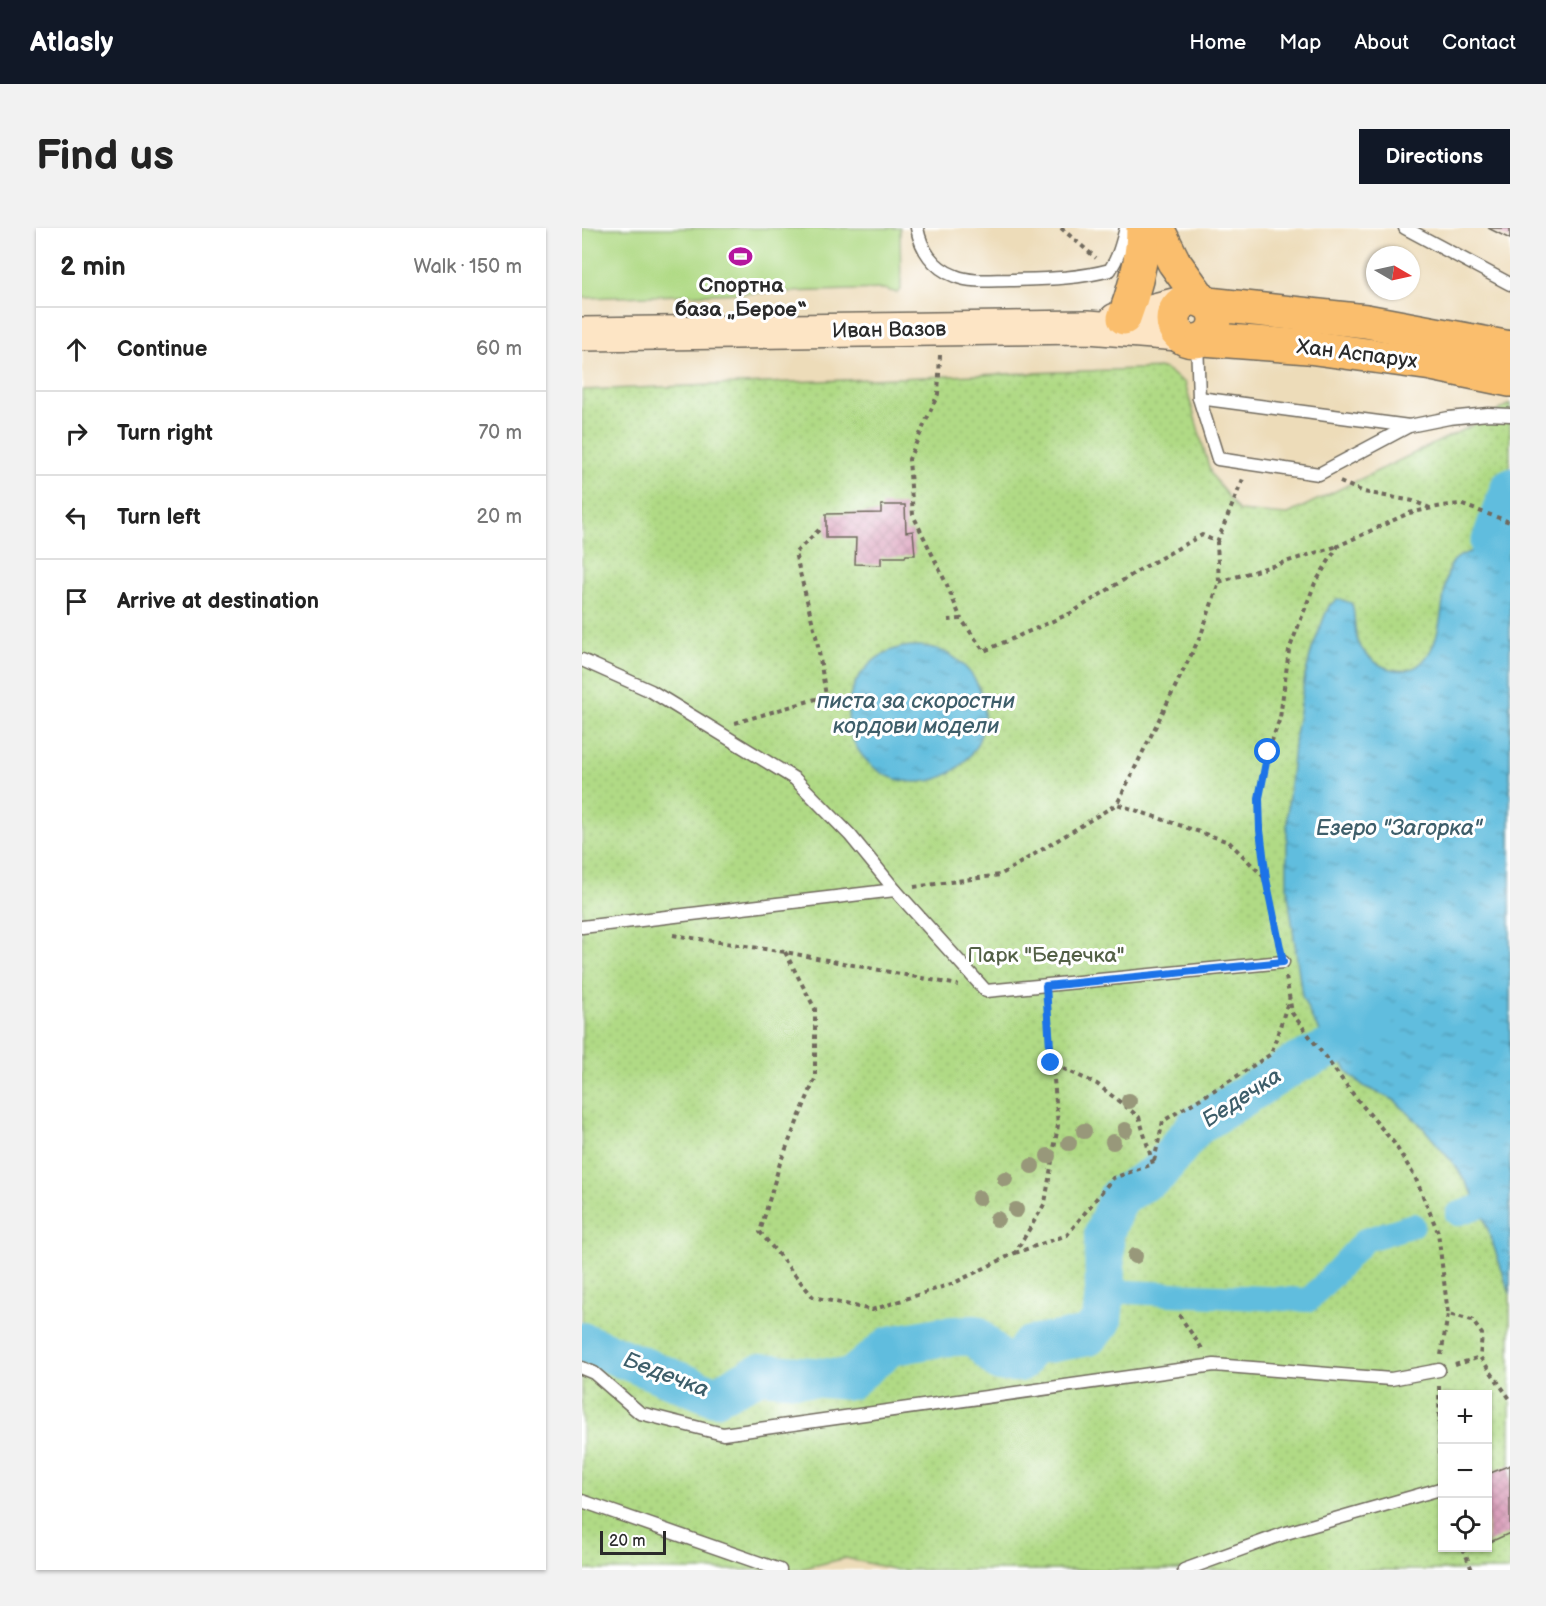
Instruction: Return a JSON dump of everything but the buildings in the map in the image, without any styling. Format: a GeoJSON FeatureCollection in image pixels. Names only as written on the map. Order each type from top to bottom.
{"type":"FeatureCollection","features":[{"type":"Feature","properties":{"kind":"main road"},"geometry":{"type":"LineString","coordinates":[[1124,318],[1135,289],[1140,265],[1143,228]]}},
{"type":"Feature","properties":{"kind":"main road"},"geometry":{"type":"LineString","coordinates":[[1157,228],[1174,262],[1194,318]]}},
{"type":"Feature","properties":{"kind":"main road","name":"Иван Вазов"},"geometry":{"type":"LineString","coordinates":[[1088,327],[1124,318],[1194,318]]}},
{"type":"Feature","properties":{"kind":"main road","name":"Иван Вазов"},"geometry":{"type":"LineString","coordinates":[[582,334],[1088,327],[1194,318]]}},
{"type":"Feature","properties":{"kind":"main road","name":"Хан Аспарух"},"geometry":{"type":"LineString","coordinates":[[1194,318],[1366,321],[1510,348]]}},
{"type":"Feature","properties":{"kind":"main road","name":"Хан Аспарух"},"geometry":{"type":"LineString","coordinates":[[1194,318],[1320,348],[1432,364],[1510,380]]}},
{"type":"Feature","properties":{"kind":"lane"},"geometry":{"type":"LineString","coordinates":[[917,228],[923,249],[936,265],[955,276],[982,281],[1069,278],[1110,270],[1122,247],[1126,228]]}},
{"type":"Feature","properties":{"kind":"lane"},"geometry":{"type":"LineString","coordinates":[[1405,228],[1510,284]]}},
{"type":"Feature","properties":{"kind":"lane"},"geometry":{"type":"LineString","coordinates":[[1194,318],[1200,398],[1218,459],[1319,474],[1409,426],[1449,418],[1488,414],[1510,415]]}},
{"type":"Feature","properties":{"kind":"lane"},"geometry":{"type":"LineString","coordinates":[[1200,398],[1409,426]]}},
{"type":"Feature","properties":{"kind":"lane"},"geometry":{"type":"LineString","coordinates":[[582,660],[651,691],[795,779],[850,835],[895,890],[986,991],[1283,962]]}},
{"type":"Feature","properties":{"kind":"lane"},"geometry":{"type":"LineString","coordinates":[[582,927],[895,890]]}},
{"type":"Feature","properties":{"kind":"lane"},"geometry":{"type":"LineString","coordinates":[[582,1368],[594,1372],[640,1413],[723,1434],[1214,1365],[1391,1379],[1439,1370]]}},
{"type":"Feature","properties":{"kind":"lane"},"geometry":{"type":"LineString","coordinates":[[1184,1570],[1286,1533],[1438,1489]]}},
{"type":"Feature","properties":{"kind":"lane"},"geometry":{"type":"LineString","coordinates":[[582,1501],[780,1570]]}},
{"type":"Feature","properties":{"kind":"path"},"geometry":{"type":"LineString","coordinates":[[1061,228],[1110,270]]}},
{"type":"Feature","properties":{"kind":"path"},"geometry":{"type":"LineString","coordinates":[[940,355],[938,394],[909,459],[913,515],[961,619],[984,651],[1071,614],[1141,569],[1202,535],[1217,542]]}},
{"type":"Feature","properties":{"kind":"path"},"geometry":{"type":"LineString","coordinates":[[895,890],[1000,875],[1117,804],[1201,635],[1219,582],[1217,542],[1249,463]]}},
{"type":"Feature","properties":{"kind":"path"},"geometry":{"type":"LineString","coordinates":[[1319,474],[1364,492],[1413,501],[1431,508]]}},
{"type":"Feature","properties":{"kind":"path"},"geometry":{"type":"LineString","coordinates":[[1219,582],[1338,546],[1408,513],[1431,508],[1460,504],[1510,522]]}},
{"type":"Feature","properties":{"kind":"path"},"geometry":{"type":"LineString","coordinates":[[714,729],[826,696],[817,640],[795,553],[822,527]]}},
{"type":"Feature","properties":{"kind":"path"},"geometry":{"type":"LineString","coordinates":[[1338,546],[1316,583],[1290,650],[1280,718],[1268,752],[1259,798],[1260,830],[1266,879],[1292,1013],[1356,1098],[1394,1143],[1409,1169],[1438,1232],[1448,1314],[1439,1370],[1440,1444]]}},
{"type":"Feature","properties":{"kind":"path"},"geometry":{"type":"LineString","coordinates":[[948,620],[961,619]]}},
{"type":"Feature","properties":{"kind":"path"},"geometry":{"type":"LineString","coordinates":[[1117,804],[1229,842],[1266,879]]}},
{"type":"Feature","properties":{"kind":"path"},"geometry":{"type":"LineString","coordinates":[[663,933],[785,952],[986,991]]}},
{"type":"Feature","properties":{"kind":"path"},"geometry":{"type":"LineString","coordinates":[[785,952],[815,1009],[815,1079],[780,1163],[760,1232],[813,1297],[872,1310],[954,1283],[1014,1253],[1067,1235],[1113,1178],[1153,1164]]}},
{"type":"Feature","properties":{"kind":"path"},"geometry":{"type":"LineString","coordinates":[[1014,1253],[1045,1203],[1058,1125],[1046,986]]}},
{"type":"Feature","properties":{"kind":"path"},"geometry":{"type":"LineString","coordinates":[[1153,1164],[1163,1121],[1271,1054],[1289,998]]}},
{"type":"Feature","properties":{"kind":"path"},"geometry":{"type":"LineString","coordinates":[[1051,1063],[1097,1084],[1139,1117],[1153,1164]]}},
{"type":"Feature","properties":{"kind":"path"},"geometry":{"type":"LineString","coordinates":[[1448,1314],[1472,1320],[1482,1334],[1480,1357],[1510,1399]]}},
{"type":"Feature","properties":{"kind":"path"},"geometry":{"type":"LineString","coordinates":[[1179,1315],[1214,1365]]}},
{"type":"Feature","properties":{"kind":"path"},"geometry":{"type":"LineString","coordinates":[[1439,1370],[1480,1357]]}},
{"type":"Feature","properties":{"kind":"path"},"geometry":{"type":"LineString","coordinates":[[1465,1552],[1472,1570]]}},
{"type":"Feature","properties":{"kind":"green space","name":"Спортна база „Берое“"},"geometry":{"type":"Polygon","coordinates":[[[582,228],[900,228],[901,289],[897,293],[884,289],[582,298],[582,228]]]}},
{"type":"Feature","properties":{"kind":"green space","name":"Парк \"Бедечка\""},"geometry":{"type":"Polygon","coordinates":[[[1163,368],[1185,383],[1211,474],[1239,511],[1286,515],[1475,424],[1510,404],[1510,1570],[897,1570],[846,1558],[796,1570],[582,1570],[582,390],[1163,368]]]}},
{"type":"Feature","properties":{"kind":"water","name":"Езеро \"Загорка\""},"geometry":{"type":"Polygon","coordinates":[[[1490,545],[1507,553],[1510,558],[1510,1294],[1480,1206],[1457,1168],[1420,1124],[1394,1100],[1365,1087],[1349,1074],[1313,1021],[1302,996],[1287,886],[1287,815],[1295,735],[1312,649],[1329,606],[1336,600],[1351,603],[1357,640],[1364,652],[1379,665],[1398,670],[1416,667],[1429,653],[1436,637],[1446,578],[1452,563],[1464,554],[1490,545]]]}},
{"type":"Feature","properties":{"kind":"water","name":"писта за скоростни кордови модели"},"geometry":{"type":"Polygon","coordinates":[[[916,646],[942,651],[954,657],[964,666],[973,676],[979,688],[984,714],[979,740],[973,752],[964,762],[954,771],[942,777],[916,782],[890,777],[878,771],[868,762],[859,752],[853,740],[848,714],[853,688],[859,676],[868,666],[878,657],[890,651],[916,646]]]}},
{"type":"Feature","properties":{"kind":"waterway"},"geometry":{"type":"LineString","coordinates":[[1490,545],[1510,488]]}},
{"type":"Feature","properties":{"kind":"waterway","name":"Бедечка"},"geometry":{"type":"LineString","coordinates":[[582,1342],[715,1396],[760,1373],[849,1380],[890,1346],[939,1337],[974,1335],[1001,1362],[1020,1362],[1030,1346],[1088,1336],[1102,1321],[1105,1291],[1104,1234],[1118,1197],[1158,1173],[1195,1127],[1295,1064],[1331,1048],[1374,1016]]}},
{"type":"Feature","properties":{"kind":"waterway"},"geometry":{"type":"LineString","coordinates":[[1457,1214],[1480,1206]]}},
{"type":"Feature","properties":{"kind":"waterway"},"geometry":{"type":"LineString","coordinates":[[1105,1291],[1309,1300],[1365,1240],[1413,1225]]}},
{"type":"Feature","properties":{"kind":"place","name":"Спортна база „Берое“"},"geometry":{"type":"Point","coordinates":[741,257]}},
{"type":"Feature","properties":{"kind":"route"},"geometry":{"type":"LineString","coordinates":[[1051,1063],[1046,986],[1283,962],[1266,879],[1260,830],[1259,798],[1268,752]]}}]}
